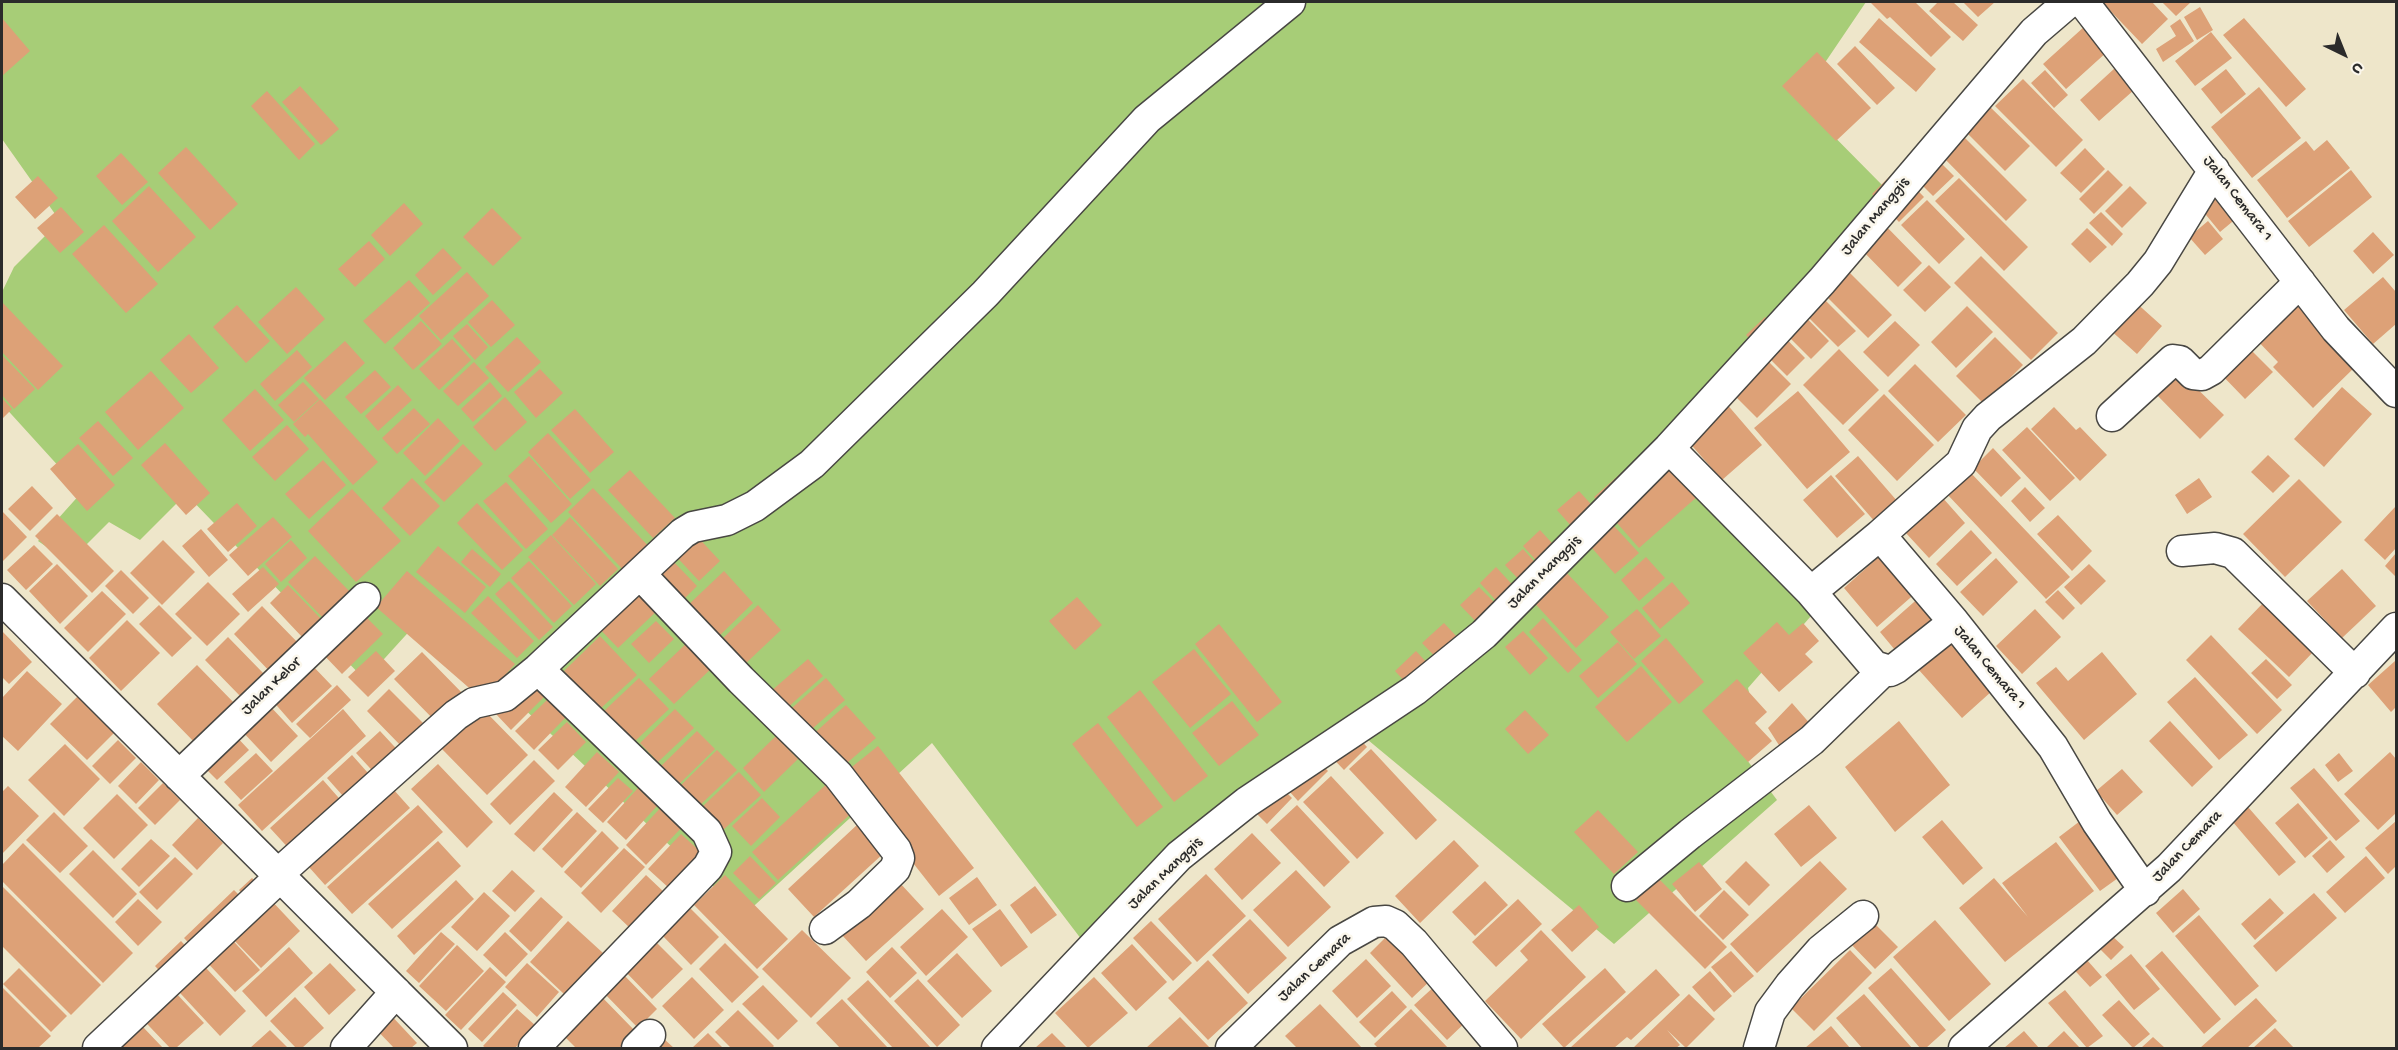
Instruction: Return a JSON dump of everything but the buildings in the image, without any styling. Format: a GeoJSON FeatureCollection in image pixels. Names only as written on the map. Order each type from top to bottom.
{"type":"FeatureCollection","features":[{"type":"Feature","properties":{"kind":"street"},"geometry":{"type":"LineString","coordinates":[[98,1048],[280,875],[456,715],[474,704],[505,696],[538,669],[682,533],[693,527],[727,520],[755,506],[812,464],[985,294],[1147,119],[1290,2]]}},
{"type":"Feature","properties":{"kind":"street","name":"Jalan Manggis"},"geometry":{"type":"LineString","coordinates":[[2034,32],[2044,2]]}},
{"type":"Feature","properties":{"kind":"street","name":"Jalan Manggis"},"geometry":{"type":"LineString","coordinates":[[997,1048],[1179,856],[1247,802],[1454,661],[1484,634],[1669,448],[1822,281],[2034,32],[2069,2]]}},
{"type":"Feature","properties":{"kind":"street","name":"Jalan Cemara 1"},"geometry":{"type":"LineString","coordinates":[[2084,2],[2336,329],[2397,392]]}},
{"type":"Feature","properties":{"kind":"street"},"geometry":{"type":"LineString","coordinates":[[1811,592],[1880,536],[1961,463],[1977,429],[1988,417],[2084,341],[2140,284],[2158,262],[2214,170]]}},
{"type":"Feature","properties":{"kind":"street"},"geometry":{"type":"LineString","coordinates":[[2112,416],[2173,360],[2180,361],[2193,374],[2202,375],[2211,370],[2300,282]]}},
{"type":"Feature","properties":{"kind":"street"},"geometry":{"type":"LineString","coordinates":[[1669,448],[1811,592],[1874,666],[1884,670]]}},
{"type":"Feature","properties":{"kind":"street"},"geometry":{"type":"LineString","coordinates":[[1880,536],[1954,622]]}},
{"type":"Feature","properties":{"kind":"street"},"geometry":{"type":"LineString","coordinates":[[2182,551],[2215,548],[2233,553],[2355,673]]}},
{"type":"Feature","properties":{"kind":"street"},"geometry":{"type":"LineString","coordinates":[[640,574],[741,680],[838,775],[886,834],[896,850],[898,858],[895,869],[859,903],[825,929]]}},
{"type":"Feature","properties":{"kind":"street","name":"Jalan Kelor"},"geometry":{"type":"LineString","coordinates":[[179,777],[365,598]]}},
{"type":"Feature","properties":{"kind":"street"},"geometry":{"type":"LineString","coordinates":[[2,599],[452,1048]]}},
{"type":"Feature","properties":{"kind":"street","name":"Jalan Cemara 1"},"geometry":{"type":"LineString","coordinates":[[1627,886],[1812,740],[1884,670],[1896,668],[1954,622],[2053,747],[2097,822],[2145,891]]}},
{"type":"Feature","properties":{"kind":"street","name":"Jalan Cemara"},"geometry":{"type":"LineString","coordinates":[[1964,1048],[2145,891],[2397,628]]}},
{"type":"Feature","properties":{"kind":"street"},"geometry":{"type":"LineString","coordinates":[[534,1048],[708,867],[716,852],[707,832],[538,669]]}},
{"type":"Feature","properties":{"kind":"street"},"geometry":{"type":"LineString","coordinates":[[1759,1048],[1770,1012],[1790,985],[1821,950],[1863,916]]}},
{"type":"Feature","properties":{"kind":"street","name":"Jalan Cemara"},"geometry":{"type":"LineString","coordinates":[[1231,1048],[1340,941],[1374,922],[1386,921],[1395,925],[1414,942],[1492,1045]]}},
{"type":"Feature","properties":{"kind":"street"},"geometry":{"type":"LineString","coordinates":[[346,1048],[396,992]]}},
{"type":"Feature","properties":{"kind":"green space"},"geometry":{"type":"Polygon","coordinates":[[[2,2],[1866,2],[1799,101],[1888,191],[1674,445],[1832,592],[1748,688],[1755,718],[1738,748],[1777,800],[1614,944],[1368,740],[1307,758],[1091,952],[932,743],[744,915],[521,706],[415,625],[365,680],[186,494],[140,540],[109,522],[69,562],[38,541],[82,492],[2,404],[2,292],[14,267],[60,221],[2,139],[2,2]]]}}]}
